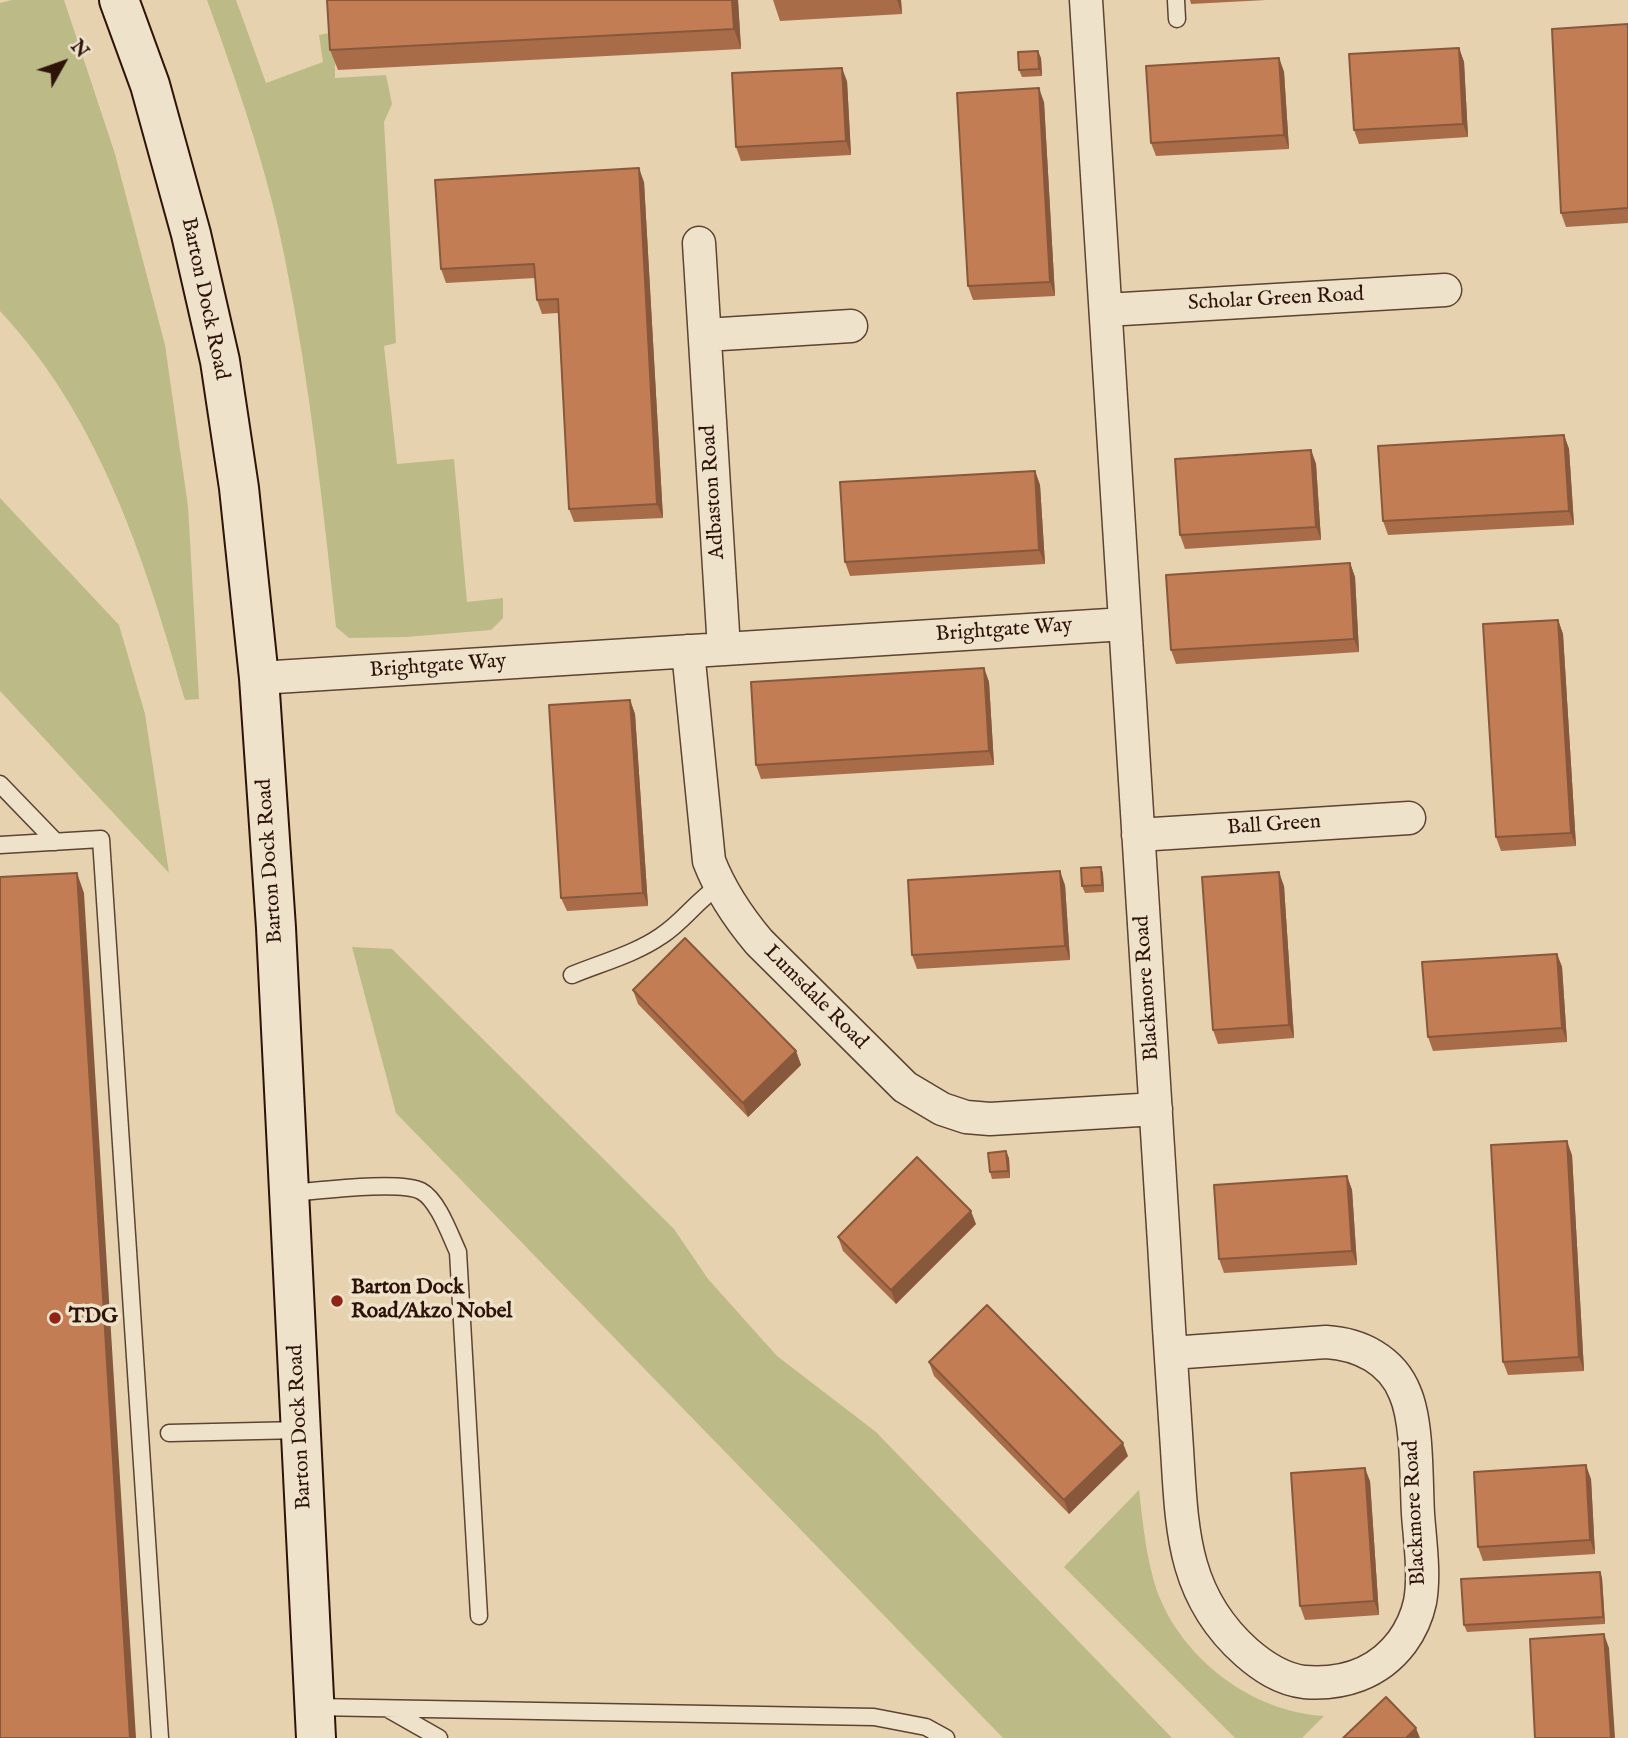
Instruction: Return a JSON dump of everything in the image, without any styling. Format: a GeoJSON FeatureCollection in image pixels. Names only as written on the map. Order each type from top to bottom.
{"type":"FeatureCollection","features":[{"type":"Feature","properties":{"kind":"main road","name":"Barton Dock Road"},"geometry":{"type":"LineString","coordinates":[[119,0],[150,85],[191,234],[220,361],[239,488],[259,678],[290,1193],[315,1723]]}},
{"type":"Feature","properties":{"kind":"street"},"geometry":{"type":"LineString","coordinates":[[1086,0],[1125,624]]}},
{"type":"Feature","properties":{"kind":"street","name":"Adbaston Road"},"geometry":{"type":"LineString","coordinates":[[699,243],[724,649]]}},
{"type":"Feature","properties":{"kind":"street","name":"Scholar Green Road"},"geometry":{"type":"LineString","coordinates":[[1106,310],[1445,290]]}},
{"type":"Feature","properties":{"kind":"street"},"geometry":{"type":"LineString","coordinates":[[705,335],[852,326]]}},
{"type":"Feature","properties":{"kind":"street","name":"Brightgate Way"},"geometry":{"type":"LineString","coordinates":[[259,678],[1125,624]]}},
{"type":"Feature","properties":{"kind":"street","name":"Blackmore Road"},"geometry":{"type":"LineString","coordinates":[[1125,624],[1182,1532],[1189,1565],[1203,1596],[1220,1623],[1241,1649],[1267,1670],[1294,1681],[1321,1683],[1343,1682],[1364,1674],[1385,1660],[1401,1643],[1413,1623],[1420,1602],[1414,1444],[1405,1390],[1392,1371],[1376,1356],[1343,1343],[1171,1353]]}},
{"type":"Feature","properties":{"kind":"street","name":"Lumsdale Road"},"geometry":{"type":"LineString","coordinates":[[688,651],[709,861],[719,886],[740,920],[759,942],[888,1072],[922,1099],[966,1117],[990,1119],[1156,1109]]}},
{"type":"Feature","properties":{"kind":"street","name":"Ball Green"},"geometry":{"type":"LineString","coordinates":[[1138,835],[1409,818]]}},
{"type":"Feature","properties":{"kind":"lane"},"geometry":{"type":"LineString","coordinates":[[1175,0],[1177,19]]}},
{"type":"Feature","properties":{"kind":"lane"},"geometry":{"type":"LineString","coordinates":[[0,784],[56,842]]}},
{"type":"Feature","properties":{"kind":"lane"},"geometry":{"type":"LineString","coordinates":[[0,845],[101,839],[160,1738]]}},
{"type":"Feature","properties":{"kind":"lane"},"geometry":{"type":"LineString","coordinates":[[572,975],[660,937],[719,886]]}},
{"type":"Feature","properties":{"kind":"lane"},"geometry":{"type":"LineString","coordinates":[[290,1193],[393,1186],[422,1191],[442,1214],[458,1252],[479,1616]]}},
{"type":"Feature","properties":{"kind":"lane"},"geometry":{"type":"LineString","coordinates":[[169,1433],[301,1430]]}},
{"type":"Feature","properties":{"kind":"lane"},"geometry":{"type":"LineString","coordinates":[[315,1723],[386,1707],[874,1717],[926,1727],[946,1738]]}},
{"type":"Feature","properties":{"kind":"lane"},"geometry":{"type":"LineString","coordinates":[[386,1707],[439,1738]]}},
{"type":"Feature","properties":{"kind":"shaded area"},"geometry":{"type":"Polygon","coordinates":[[[12,0],[64,0],[115,154],[165,345],[188,506],[199,699],[185,700],[136,544],[92,445],[66,398],[35,353],[0,311],[0,3],[12,0]]]}},
{"type":"Feature","properties":{"kind":"shaded area"},"geometry":{"type":"Polygon","coordinates":[[[207,0],[236,0],[266,83],[323,62],[319,35],[335,32],[335,78],[386,75],[392,104],[384,122],[396,343],[384,346],[397,464],[454,459],[467,602],[503,598],[503,618],[491,630],[406,637],[349,638],[336,627],[309,400],[286,264],[262,164],[207,0]]]}},
{"type":"Feature","properties":{"kind":"shaded area"},"geometry":{"type":"Polygon","coordinates":[[[0,498],[119,625],[145,714],[169,873],[0,691],[0,498]]]}},
{"type":"Feature","properties":{"kind":"shaded area"},"geometry":{"type":"Polygon","coordinates":[[[352,947],[392,949],[674,1229],[708,1279],[777,1356],[876,1432],[1172,1738],[1003,1738],[396,1113],[352,947]]]}},
{"type":"Feature","properties":{"kind":"shaded area"},"geometry":{"type":"Polygon","coordinates":[[[1139,1490],[1150,1566],[1168,1616],[1202,1659],[1223,1678],[1246,1693],[1297,1712],[1324,1716],[1302,1738],[1235,1738],[1064,1567],[1139,1490]]]}},
{"type":"Feature","properties":{"kind":"building"},"geometry":{"type":"Polygon","coordinates":[[[327,0],[732,0],[734,29],[330,50],[327,0]]]}},
{"type":"Feature","properties":{"kind":"building"},"geometry":{"type":"Polygon","coordinates":[[[1628,24],[1628,208],[1561,213],[1552,29],[1628,24]]]}},
{"type":"Feature","properties":{"kind":"building"},"geometry":{"type":"Polygon","coordinates":[[[1459,48],[1463,124],[1354,130],[1349,54],[1459,48]]]}},
{"type":"Feature","properties":{"kind":"building"},"geometry":{"type":"Polygon","coordinates":[[[1038,51],[1039,69],[1019,70],[1018,52],[1038,51]]]}},
{"type":"Feature","properties":{"kind":"building"},"geometry":{"type":"Polygon","coordinates":[[[1279,58],[1284,135],[1151,143],[1146,66],[1279,58]]]}},
{"type":"Feature","properties":{"kind":"building"},"geometry":{"type":"Polygon","coordinates":[[[842,68],[846,141],[736,147],[732,73],[842,68]]]}},
{"type":"Feature","properties":{"kind":"building"},"geometry":{"type":"Polygon","coordinates":[[[1039,88],[1050,282],[968,286],[957,93],[1039,88]]]}},
{"type":"Feature","properties":{"kind":"building"},"geometry":{"type":"Polygon","coordinates":[[[639,168],[657,504],[569,509],[558,299],[537,300],[534,264],[441,269],[435,180],[639,168]]]}},
{"type":"Feature","properties":{"kind":"building"},"geometry":{"type":"Polygon","coordinates":[[[1564,435],[1569,511],[1383,521],[1378,446],[1564,435]]]}},
{"type":"Feature","properties":{"kind":"building"},"geometry":{"type":"Polygon","coordinates":[[[1311,450],[1316,527],[1180,535],[1175,459],[1311,450]]]}},
{"type":"Feature","properties":{"kind":"building"},"geometry":{"type":"Polygon","coordinates":[[[1035,471],[1039,550],[845,562],[840,482],[1035,471]]]}},
{"type":"Feature","properties":{"kind":"building"},"geometry":{"type":"Polygon","coordinates":[[[1350,563],[1354,639],[1171,650],[1166,575],[1350,563]]]}},
{"type":"Feature","properties":{"kind":"building"},"geometry":{"type":"Polygon","coordinates":[[[1558,620],[1571,833],[1496,837],[1483,624],[1558,620]]]}},
{"type":"Feature","properties":{"kind":"building"},"geometry":{"type":"Polygon","coordinates":[[[984,668],[989,751],[756,765],[751,682],[984,668]]]}},
{"type":"Feature","properties":{"kind":"building"},"geometry":{"type":"Polygon","coordinates":[[[630,700],[643,893],[561,898],[549,705],[630,700]]]}},
{"type":"Feature","properties":{"kind":"building"},"geometry":{"type":"Polygon","coordinates":[[[1101,867],[1102,885],[1082,886],[1081,868],[1101,867]]]}},
{"type":"Feature","properties":{"kind":"building"},"geometry":{"type":"Polygon","coordinates":[[[1060,871],[1065,946],[912,955],[908,880],[1060,871]]]}},
{"type":"Feature","properties":{"kind":"building"},"geometry":{"type":"Polygon","coordinates":[[[1279,872],[1289,1025],[1213,1030],[1202,877],[1279,872]]]}},
{"type":"Feature","properties":{"kind":"building","name":"TDG"},"geometry":{"type":"Polygon","coordinates":[[[77,873],[130,1738],[0,1738],[0,877],[77,873]]]}},
{"type":"Feature","properties":{"kind":"building"},"geometry":{"type":"Polygon","coordinates":[[[685,938],[796,1051],[743,1103],[633,990],[685,938]]]}},
{"type":"Feature","properties":{"kind":"building"},"geometry":{"type":"Polygon","coordinates":[[[1557,954],[1562,1028],[1428,1037],[1422,962],[1557,954]]]}},
{"type":"Feature","properties":{"kind":"building"},"geometry":{"type":"Polygon","coordinates":[[[1567,1141],[1579,1357],[1503,1362],[1491,1145],[1567,1141]]]}},
{"type":"Feature","properties":{"kind":"building"},"geometry":{"type":"Polygon","coordinates":[[[1006,1151],[1008,1171],[990,1172],[988,1153],[1006,1151]]]}},
{"type":"Feature","properties":{"kind":"building"},"geometry":{"type":"Polygon","coordinates":[[[917,1157],[971,1211],[891,1290],[838,1237],[917,1157]]]}},
{"type":"Feature","properties":{"kind":"building"},"geometry":{"type":"Polygon","coordinates":[[[1347,1176],[1352,1251],[1219,1259],[1214,1185],[1347,1176]]]}},
{"type":"Feature","properties":{"kind":"building"},"geometry":{"type":"Polygon","coordinates":[[[987,1305],[1123,1443],[1064,1500],[929,1362],[987,1305]]]}},
{"type":"Feature","properties":{"kind":"building"},"geometry":{"type":"Polygon","coordinates":[[[1586,1465],[1590,1540],[1478,1547],[1474,1472],[1586,1465]]]}},
{"type":"Feature","properties":{"kind":"building"},"geometry":{"type":"Polygon","coordinates":[[[1365,1468],[1374,1601],[1300,1606],[1291,1473],[1365,1468]]]}},
{"type":"Feature","properties":{"kind":"building"},"geometry":{"type":"Polygon","coordinates":[[[1600,1572],[1603,1617],[1464,1625],[1461,1579],[1600,1572]]]}},
{"type":"Feature","properties":{"kind":"building"},"geometry":{"type":"Polygon","coordinates":[[[1604,1634],[1611,1738],[1535,1738],[1530,1639],[1604,1634]]]}},
{"type":"Feature","properties":{"kind":"building"},"geometry":{"type":"Polygon","coordinates":[[[1386,1697],[1416,1728],[1406,1738],[1343,1738],[1386,1697]]]}},
{"type":"Feature","properties":{"kind":"place","name":"Barton Dock Road/Akzo Nobel"},"geometry":{"type":"Point","coordinates":[337,1301]}},
{"type":"Feature","properties":{"kind":"place","name":"TDG"},"geometry":{"type":"Point","coordinates":[55,1318]}}]}
